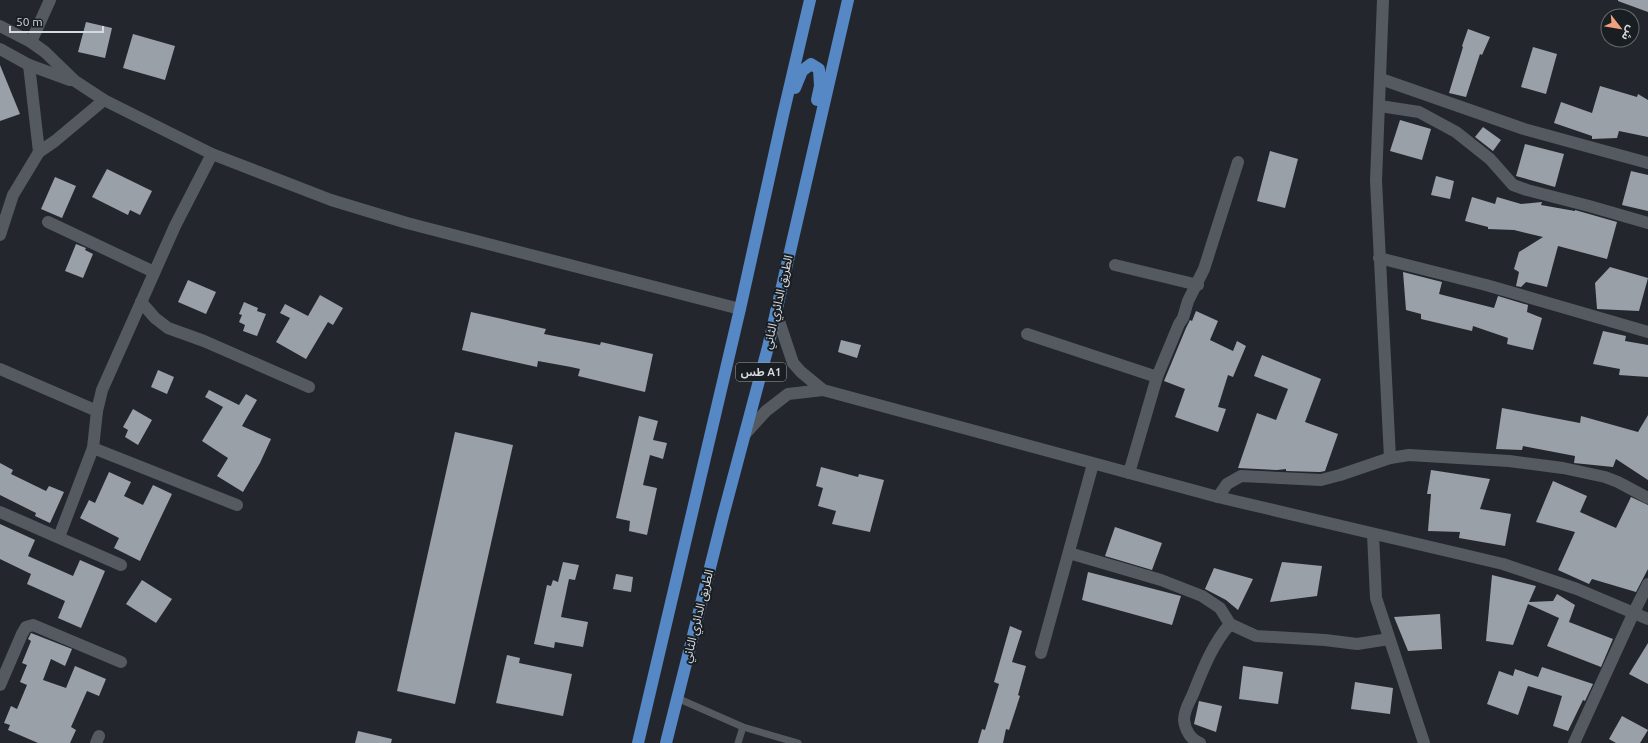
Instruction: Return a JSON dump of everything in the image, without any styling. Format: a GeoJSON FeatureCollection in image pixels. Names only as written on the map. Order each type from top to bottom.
{"type":"FeatureCollection","features":[{"type":"Feature","properties":{"kind":"highway","name":"طس A1"},"geometry":{"type":"LineString","coordinates":[[638,743],[740,309],[810,0]]}},
{"type":"Feature","properties":{"kind":"highway","name":"الطريق الدائري الثاني"},"geometry":{"type":"LineString","coordinates":[[666,743],[776,312],[848,0]]}},
{"type":"Feature","properties":{"kind":"highway"},"geometry":{"type":"LineString","coordinates":[[776,312],[788,238],[819,93],[819,69],[810,64],[802,71],[783,115]]}},
{"type":"Feature","properties":{"kind":"street"},"geometry":{"type":"LineString","coordinates":[[31,42],[50,0]]}},
{"type":"Feature","properties":{"kind":"street"},"geometry":{"type":"LineString","coordinates":[[1383,0],[1376,181],[1390,458]]}},
{"type":"Feature","properties":{"kind":"street"},"geometry":{"type":"LineString","coordinates":[[0,26],[31,42],[45,52],[75,81],[104,100],[212,154],[331,200],[407,223],[740,309]]}},
{"type":"Feature","properties":{"kind":"street"},"geometry":{"type":"LineString","coordinates":[[0,49],[29,65],[75,81]]}},
{"type":"Feature","properties":{"kind":"street"},"geometry":{"type":"LineString","coordinates":[[29,65],[39,152]]}},
{"type":"Feature","properties":{"kind":"street"},"geometry":{"type":"LineString","coordinates":[[1381,79],[1524,129],[1648,163]]}},
{"type":"Feature","properties":{"kind":"street"},"geometry":{"type":"LineString","coordinates":[[0,235],[13,195],[39,152],[55,141],[104,100]]}},
{"type":"Feature","properties":{"kind":"street"},"geometry":{"type":"LineString","coordinates":[[1380,106],[1418,112],[1456,132],[1490,159],[1513,185],[1648,223]]}},
{"type":"Feature","properties":{"kind":"street"},"geometry":{"type":"LineString","coordinates":[[60,537],[93,448],[102,390],[175,226],[212,154]]}},
{"type":"Feature","properties":{"kind":"street"},"geometry":{"type":"LineString","coordinates":[[1129,473],[1157,377],[1179,324],[1183,318],[1188,301],[1198,285],[1221,221],[1238,162]]}},
{"type":"Feature","properties":{"kind":"street"},"geometry":{"type":"LineString","coordinates":[[48,222],[154,272]]}},
{"type":"Feature","properties":{"kind":"street"},"geometry":{"type":"LineString","coordinates":[[1379,258],[1486,285],[1648,332]]}},
{"type":"Feature","properties":{"kind":"street"},"geometry":{"type":"LineString","coordinates":[[1115,265],[1198,285]]}},
{"type":"Feature","properties":{"kind":"street"},"geometry":{"type":"LineString","coordinates":[[141,302],[155,318],[168,328],[204,341],[309,387]]}},
{"type":"Feature","properties":{"kind":"street"},"geometry":{"type":"LineString","coordinates":[[776,312],[793,363],[822,390]]}},
{"type":"Feature","properties":{"kind":"street"},"geometry":{"type":"LineString","coordinates":[[1027,334],[1157,377]]}},
{"type":"Feature","properties":{"kind":"street"},"geometry":{"type":"LineString","coordinates":[[0,369],[98,411]]}},
{"type":"Feature","properties":{"kind":"street"},"geometry":{"type":"LineString","coordinates":[[746,433],[766,411],[788,394],[822,390],[1218,497],[1502,564],[1577,589],[1648,618]]}},
{"type":"Feature","properties":{"kind":"street"},"geometry":{"type":"LineString","coordinates":[[93,448],[237,505]]}},
{"type":"Feature","properties":{"kind":"street"},"geometry":{"type":"LineString","coordinates":[[1218,497],[1227,484],[1241,476],[1321,480],[1390,458],[1408,455],[1509,461],[1592,473],[1618,482],[1648,498]]}},
{"type":"Feature","properties":{"kind":"street"},"geometry":{"type":"LineString","coordinates":[[1041,653],[1093,464]]}},
{"type":"Feature","properties":{"kind":"street"},"geometry":{"type":"LineString","coordinates":[[0,512],[121,564]]}},
{"type":"Feature","properties":{"kind":"street"},"geometry":{"type":"LineString","coordinates":[[1373,534],[1376,598],[1424,743]]}},
{"type":"Feature","properties":{"kind":"street"},"geometry":{"type":"LineString","coordinates":[[1069,553],[1161,580],[1202,596],[1220,608],[1230,624],[1256,636],[1325,640],[1357,644],[1389,639]]}},
{"type":"Feature","properties":{"kind":"street"},"geometry":{"type":"LineString","coordinates":[[1574,743],[1648,584]]}},
{"type":"Feature","properties":{"kind":"street"},"geometry":{"type":"LineString","coordinates":[[1200,743],[1193,740],[1186,730],[1184,720],[1186,708],[1206,660],[1219,636],[1230,624]]}},
{"type":"Feature","properties":{"kind":"street"},"geometry":{"type":"LineString","coordinates":[[0,685],[26,627],[33,626],[121,662]]}},
{"type":"Feature","properties":{"kind":"lane"},"geometry":{"type":"LineString","coordinates":[[678,698],[743,727],[798,743]]}},
{"type":"Feature","properties":{"kind":"lane"},"geometry":{"type":"LineString","coordinates":[[738,743],[743,727]]}},
{"type":"Feature","properties":{"kind":"building"},"geometry":{"type":"Polygon","coordinates":[[[1648,0],[1648,12],[1640,8],[1618,1],[1648,0]]]}},
{"type":"Feature","properties":{"kind":"building"},"geometry":{"type":"Polygon","coordinates":[[[86,22],[112,28],[105,58],[78,52],[86,22]]]}},
{"type":"Feature","properties":{"kind":"building"},"geometry":{"type":"Polygon","coordinates":[[[1468,29],[1490,37],[1482,55],[1480,54],[1466,97],[1449,93],[1468,29]]]}},
{"type":"Feature","properties":{"kind":"building"},"geometry":{"type":"Polygon","coordinates":[[[133,34],[175,46],[165,80],[123,68],[133,34]]]}},
{"type":"Feature","properties":{"kind":"building"},"geometry":{"type":"Polygon","coordinates":[[[1533,47],[1557,54],[1546,94],[1521,87],[1533,47]]]}},
{"type":"Feature","properties":{"kind":"building"},"geometry":{"type":"Polygon","coordinates":[[[0,65],[20,114],[0,121],[0,65]]]}},
{"type":"Feature","properties":{"kind":"building"},"geometry":{"type":"Polygon","coordinates":[[[1600,86],[1637,97],[1638,94],[1648,100],[1648,137],[1619,131],[1617,138],[1592,139],[1592,136],[1554,123],[1561,102],[1592,113],[1600,86]]]}},
{"type":"Feature","properties":{"kind":"building"},"geometry":{"type":"Polygon","coordinates":[[[1400,120],[1431,129],[1422,160],[1390,151],[1400,120]]]}},
{"type":"Feature","properties":{"kind":"building"},"geometry":{"type":"Polygon","coordinates":[[[1483,127],[1501,140],[1493,151],[1475,137],[1483,127]]]}},
{"type":"Feature","properties":{"kind":"building"},"geometry":{"type":"Polygon","coordinates":[[[1525,144],[1564,154],[1555,187],[1516,176],[1525,144]]]}},
{"type":"Feature","properties":{"kind":"building"},"geometry":{"type":"Polygon","coordinates":[[[1270,151],[1298,159],[1285,208],[1257,201],[1270,151]]]}},
{"type":"Feature","properties":{"kind":"building"},"geometry":{"type":"Polygon","coordinates":[[[107,169],[152,191],[140,215],[130,210],[128,215],[92,197],[107,169]]]}},
{"type":"Feature","properties":{"kind":"building"},"geometry":{"type":"Polygon","coordinates":[[[1631,171],[1648,175],[1648,211],[1622,205],[1631,171]]]}},
{"type":"Feature","properties":{"kind":"building"},"geometry":{"type":"Polygon","coordinates":[[[1436,176],[1454,181],[1450,199],[1431,195],[1436,176]]]}},
{"type":"Feature","properties":{"kind":"building"},"geometry":{"type":"Polygon","coordinates":[[[55,177],[76,186],[62,218],[41,209],[55,177]]]}},
{"type":"Feature","properties":{"kind":"building"},"geometry":{"type":"Polygon","coordinates":[[[1472,197],[1495,204],[1497,197],[1521,204],[1542,202],[1541,205],[1575,210],[1617,222],[1607,259],[1558,246],[1547,287],[1526,282],[1521,287],[1516,286],[1519,272],[1514,269],[1519,252],[1543,237],[1514,230],[1488,229],[1488,227],[1465,221],[1472,197]]]}},
{"type":"Feature","properties":{"kind":"building"},"geometry":{"type":"Polygon","coordinates":[[[76,244],[86,248],[85,250],[93,254],[83,278],[65,271],[76,244]]]}},
{"type":"Feature","properties":{"kind":"building"},"geometry":{"type":"Polygon","coordinates":[[[1610,267],[1648,278],[1639,311],[1597,309],[1595,283],[1610,267]]]}},
{"type":"Feature","properties":{"kind":"building"},"geometry":{"type":"Polygon","coordinates":[[[1403,272],[1442,282],[1439,294],[1494,308],[1498,296],[1528,305],[1527,312],[1542,318],[1533,350],[1507,344],[1508,338],[1473,326],[1472,331],[1421,319],[1421,314],[1406,310],[1403,272]]]}},
{"type":"Feature","properties":{"kind":"building"},"geometry":{"type":"Polygon","coordinates":[[[188,280],[216,292],[206,314],[178,302],[188,280]]]}},
{"type":"Feature","properties":{"kind":"building"},"geometry":{"type":"Polygon","coordinates":[[[320,295],[343,308],[333,325],[328,322],[306,359],[276,342],[290,318],[280,313],[285,304],[308,316],[320,295]]]}},
{"type":"Feature","properties":{"kind":"building"},"geometry":{"type":"Polygon","coordinates":[[[244,302],[258,308],[257,311],[266,314],[257,336],[243,331],[245,325],[239,322],[242,315],[239,314],[244,302]]]}},
{"type":"Feature","properties":{"kind":"building"},"geometry":{"type":"Polygon","coordinates":[[[1196,311],[1218,321],[1210,340],[1233,351],[1237,341],[1246,346],[1233,377],[1228,375],[1218,407],[1226,409],[1218,432],[1175,417],[1185,389],[1164,381],[1186,328],[1190,320],[1192,321],[1196,311]]]}},
{"type":"Feature","properties":{"kind":"building"},"geometry":{"type":"Polygon","coordinates":[[[471,312],[546,329],[544,334],[600,345],[601,342],[653,354],[645,392],[578,376],[580,369],[538,361],[537,367],[462,350],[471,312]]]}},
{"type":"Feature","properties":{"kind":"building"},"geometry":{"type":"Polygon","coordinates":[[[1603,331],[1626,336],[1625,341],[1648,345],[1648,377],[1619,375],[1620,369],[1593,364],[1603,331]]]}},
{"type":"Feature","properties":{"kind":"building"},"geometry":{"type":"Polygon","coordinates":[[[841,340],[861,345],[857,358],[838,352],[841,340]]]}},
{"type":"Feature","properties":{"kind":"building"},"geometry":{"type":"Polygon","coordinates":[[[1262,355],[1321,379],[1305,422],[1338,434],[1325,471],[1286,471],[1286,469],[1238,468],[1257,413],[1276,420],[1288,389],[1254,376],[1262,355]]]}},
{"type":"Feature","properties":{"kind":"building"},"geometry":{"type":"Polygon","coordinates":[[[158,370],[174,377],[167,394],[151,387],[158,370]]]}},
{"type":"Feature","properties":{"kind":"building"},"geometry":{"type":"Polygon","coordinates":[[[209,390],[239,405],[246,394],[257,400],[242,426],[271,439],[260,463],[243,492],[217,476],[228,458],[202,441],[223,407],[205,397],[209,390]]]}},
{"type":"Feature","properties":{"kind":"building"},"geometry":{"type":"Polygon","coordinates":[[[1502,408],[1580,423],[1581,416],[1638,432],[1648,415],[1648,480],[1616,459],[1613,467],[1574,463],[1575,456],[1523,446],[1522,450],[1496,449],[1502,408]]]}},
{"type":"Feature","properties":{"kind":"building"},"geometry":{"type":"Polygon","coordinates":[[[133,409],[152,420],[138,445],[125,437],[128,430],[123,427],[133,409]]]}},
{"type":"Feature","properties":{"kind":"building"},"geometry":{"type":"Polygon","coordinates":[[[639,416],[658,421],[653,440],[667,443],[663,459],[650,455],[643,485],[657,488],[647,535],[629,531],[630,521],[616,518],[639,416]]]}},
{"type":"Feature","properties":{"kind":"building"},"geometry":{"type":"Polygon","coordinates":[[[455,432],[513,445],[455,704],[397,691],[455,432]]]}},
{"type":"Feature","properties":{"kind":"building"},"geometry":{"type":"Polygon","coordinates":[[[0,463],[13,470],[11,474],[46,491],[49,486],[64,492],[50,523],[35,516],[36,513],[0,495],[0,463]]]}},
{"type":"Feature","properties":{"kind":"building"},"geometry":{"type":"Polygon","coordinates":[[[821,467],[858,477],[859,474],[884,480],[870,532],[832,524],[836,511],[818,506],[823,488],[816,486],[821,467]]]}},
{"type":"Feature","properties":{"kind":"building"},"geometry":{"type":"Polygon","coordinates":[[[1431,470],[1490,479],[1480,509],[1511,514],[1505,546],[1459,538],[1460,532],[1428,531],[1431,494],[1427,494],[1431,470]]]}},
{"type":"Feature","properties":{"kind":"building"},"geometry":{"type":"Polygon","coordinates":[[[109,472],[131,482],[124,496],[143,505],[153,485],[172,494],[140,561],[114,548],[119,538],[80,518],[89,500],[95,503],[109,472]]]}},
{"type":"Feature","properties":{"kind":"building"},"geometry":{"type":"Polygon","coordinates":[[[1553,481],[1587,496],[1580,512],[1616,528],[1631,497],[1648,505],[1648,569],[1636,592],[1592,579],[1589,584],[1558,570],[1575,532],[1536,522],[1553,481]]]}},
{"type":"Feature","properties":{"kind":"building"},"geometry":{"type":"Polygon","coordinates":[[[0,524],[35,540],[28,556],[73,576],[80,560],[105,571],[81,628],[58,618],[65,601],[27,584],[31,574],[0,559],[0,524]]]}},
{"type":"Feature","properties":{"kind":"building"},"geometry":{"type":"Polygon","coordinates":[[[1115,527],[1162,543],[1152,570],[1105,556],[1115,527]]]}},
{"type":"Feature","properties":{"kind":"building"},"geometry":{"type":"Polygon","coordinates":[[[563,562],[579,565],[575,580],[569,579],[561,617],[588,622],[583,647],[555,642],[554,648],[534,644],[547,585],[551,586],[553,580],[558,582],[563,562]]]}},
{"type":"Feature","properties":{"kind":"building"},"geometry":{"type":"Polygon","coordinates":[[[1282,562],[1322,566],[1317,596],[1270,602],[1282,562]]]}},
{"type":"Feature","properties":{"kind":"building"},"geometry":{"type":"Polygon","coordinates":[[[1214,568],[1253,579],[1238,610],[1226,600],[1205,589],[1214,568]]]}},
{"type":"Feature","properties":{"kind":"building"},"geometry":{"type":"Polygon","coordinates":[[[1088,572],[1181,596],[1172,625],[1082,600],[1088,572]]]}},
{"type":"Feature","properties":{"kind":"building"},"geometry":{"type":"Polygon","coordinates":[[[616,574],[633,577],[631,592],[613,589],[616,574]]]}},
{"type":"Feature","properties":{"kind":"building"},"geometry":{"type":"Polygon","coordinates":[[[1492,575],[1536,586],[1529,602],[1553,601],[1557,594],[1575,605],[1569,622],[1613,639],[1601,667],[1547,646],[1559,618],[1528,604],[1513,645],[1486,641],[1492,575]]]}},
{"type":"Feature","properties":{"kind":"building"},"geometry":{"type":"Polygon","coordinates":[[[142,580],[172,599],[156,623],[126,604],[142,580]]]}},
{"type":"Feature","properties":{"kind":"building"},"geometry":{"type":"Polygon","coordinates":[[[1440,614],[1442,649],[1408,651],[1394,617],[1440,614]]]}},
{"type":"Feature","properties":{"kind":"building"},"geometry":{"type":"Polygon","coordinates":[[[1010,626],[1022,631],[1012,662],[1026,666],[1018,695],[1020,696],[1009,730],[1006,729],[1003,743],[978,743],[982,729],[985,730],[999,684],[994,682],[1010,626]]]}},
{"type":"Feature","properties":{"kind":"building"},"geometry":{"type":"Polygon","coordinates":[[[31,633],[72,649],[65,666],[51,659],[43,680],[66,688],[75,666],[106,679],[99,696],[87,691],[71,727],[76,730],[70,743],[38,743],[8,730],[10,725],[4,723],[11,706],[17,709],[27,685],[20,682],[27,665],[22,663],[31,641],[28,639],[31,633]]]}},
{"type":"Feature","properties":{"kind":"building"},"geometry":{"type":"Polygon","coordinates":[[[1648,643],[1648,684],[1629,674],[1648,643]]]}},
{"type":"Feature","properties":{"kind":"building"},"geometry":{"type":"Polygon","coordinates":[[[507,655],[520,658],[519,663],[572,674],[563,716],[496,703],[507,655]]]}},
{"type":"Feature","properties":{"kind":"building"},"geometry":{"type":"Polygon","coordinates":[[[1243,666],[1283,672],[1278,704],[1239,699],[1243,666]]]}},
{"type":"Feature","properties":{"kind":"building"},"geometry":{"type":"Polygon","coordinates":[[[1542,667],[1593,684],[1585,701],[1583,700],[1568,731],[1553,726],[1562,696],[1528,686],[1518,715],[1487,704],[1499,671],[1513,676],[1515,669],[1538,677],[1542,667]]]}},
{"type":"Feature","properties":{"kind":"building"},"geometry":{"type":"Polygon","coordinates":[[[1355,682],[1393,688],[1390,714],[1351,709],[1355,682]]]}},
{"type":"Feature","properties":{"kind":"building"},"geometry":{"type":"Polygon","coordinates":[[[1199,701],[1222,706],[1216,732],[1194,724],[1199,701]]]}},
{"type":"Feature","properties":{"kind":"building"},"geometry":{"type":"Polygon","coordinates":[[[1622,716],[1648,730],[1640,743],[1616,743],[1609,739],[1622,716]]]}},
{"type":"Feature","properties":{"kind":"building"},"geometry":{"type":"Polygon","coordinates":[[[358,731],[392,739],[391,743],[355,743],[358,731]]]}}]}
